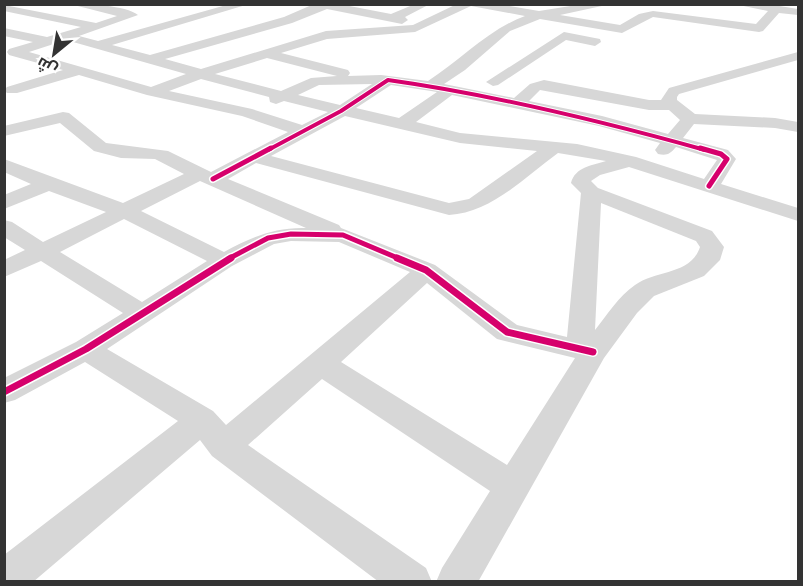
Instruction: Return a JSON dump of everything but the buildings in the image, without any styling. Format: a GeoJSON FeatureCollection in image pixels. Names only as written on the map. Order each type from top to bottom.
{"type":"FeatureCollection","features":[{"type":"Feature","properties":{"kind":"street"},"geometry":{"type":"LineString","coordinates":[[5,8],[23,4]]}},
{"type":"Feature","properties":{"kind":"street"},"geometry":{"type":"LineString","coordinates":[[188,4],[249,32],[291,47]]}},
{"type":"Feature","properties":{"kind":"street"},"geometry":{"type":"LineString","coordinates":[[393,18],[425,4]]}},
{"type":"Feature","properties":{"kind":"street"},"geometry":{"type":"LineString","coordinates":[[152,92],[201,74],[334,34],[405,29],[426,24],[467,4]]}},
{"type":"Feature","properties":{"kind":"street"},"geometry":{"type":"LineString","coordinates":[[535,15],[547,4]]}},
{"type":"Feature","properties":{"kind":"street"},"geometry":{"type":"LineString","coordinates":[[401,124],[506,28],[535,15],[606,4]]}},
{"type":"Feature","properties":{"kind":"street"},"geometry":{"type":"LineString","coordinates":[[739,4],[798,12]]}},
{"type":"Feature","properties":{"kind":"street"},"geometry":{"type":"LineString","coordinates":[[4,26],[81,5],[131,12],[173,23]]}},
{"type":"Feature","properties":{"kind":"street"},"geometry":{"type":"LineString","coordinates":[[100,44],[201,16],[224,20],[242,5],[334,34]]}},
{"type":"Feature","properties":{"kind":"street"},"geometry":{"type":"LineString","coordinates":[[152,59],[288,20],[325,5],[426,24]]}},
{"type":"Feature","properties":{"kind":"street"},"geometry":{"type":"LineString","coordinates":[[482,80],[564,36],[613,45],[627,34],[622,29],[483,5]]}},
{"type":"Feature","properties":{"kind":"street"},"geometry":{"type":"LineString","coordinates":[[5,8],[98,26]]}},
{"type":"Feature","properties":{"kind":"street"},"geometry":{"type":"LineString","coordinates":[[622,29],[643,16],[652,14],[759,28],[776,9]]}},
{"type":"Feature","properties":{"kind":"street"},"geometry":{"type":"LineString","coordinates":[[412,10],[464,20]]}},
{"type":"Feature","properties":{"kind":"street"},"geometry":{"type":"LineString","coordinates":[[10,53],[98,26],[131,12]]}},
{"type":"Feature","properties":{"kind":"street"},"geometry":{"type":"LineString","coordinates":[[485,24],[506,28]]}},
{"type":"Feature","properties":{"kind":"street"},"geometry":{"type":"LineString","coordinates":[[156,27],[241,62]]}},
{"type":"Feature","properties":{"kind":"street"},"geometry":{"type":"LineString","coordinates":[[4,32],[49,42]]}},
{"type":"Feature","properties":{"kind":"street"},"geometry":{"type":"LineString","coordinates":[[68,36],[152,59],[219,81],[341,111],[467,139],[577,149],[639,164],[798,215]]}},
{"type":"Feature","properties":{"kind":"street"},"geometry":{"type":"LineString","coordinates":[[10,53],[152,92],[246,112],[303,131]]}},
{"type":"Feature","properties":{"kind":"street"},"geometry":{"type":"LineString","coordinates":[[10,94],[131,53]]}},
{"type":"Feature","properties":{"kind":"street"},"geometry":{"type":"LineString","coordinates":[[268,54],[322,68],[431,86],[448,82],[482,80],[532,90]]}},
{"type":"Feature","properties":{"kind":"street"},"geometry":{"type":"LineString","coordinates":[[798,57],[680,88],[669,97],[672,105],[690,119],[779,123],[798,127]]}},
{"type":"Feature","properties":{"kind":"street"},"geometry":{"type":"LineString","coordinates":[[246,112],[316,81],[384,79]]}},
{"type":"Feature","properties":{"kind":"street"},"geometry":{"type":"LineString","coordinates":[[4,270],[124,211],[254,157],[341,111],[384,79]]}},
{"type":"Feature","properties":{"kind":"street"},"geometry":{"type":"LineString","coordinates":[[448,82],[516,105],[602,121],[726,156],[727,159],[710,186]]}},
{"type":"Feature","properties":{"kind":"street"},"geometry":{"type":"LineString","coordinates":[[516,105],[532,90],[544,85],[655,106],[672,105]]}},
{"type":"Feature","properties":{"kind":"street"},"geometry":{"type":"LineString","coordinates":[[577,149],[602,121],[614,97]]}},
{"type":"Feature","properties":{"kind":"street"},"geometry":{"type":"LineString","coordinates":[[4,131],[56,112],[100,147],[121,153],[155,153],[206,177],[426,270],[507,332],[586,350]]}},
{"type":"Feature","properties":{"kind":"street"},"geometry":{"type":"LineString","coordinates":[[456,582],[513,487],[586,350],[645,290],[695,271],[708,260],[712,246],[704,236],[591,192],[581,183],[582,178],[593,171],[639,164],[674,140],[690,119]]}},
{"type":"Feature","properties":{"kind":"street"},"geometry":{"type":"LineString","coordinates":[[254,157],[449,209],[476,203],[555,146]]}},
{"type":"Feature","properties":{"kind":"street"},"geometry":{"type":"LineString","coordinates":[[4,165],[124,211],[224,261]]}},
{"type":"Feature","properties":{"kind":"street"},"geometry":{"type":"LineString","coordinates":[[4,203],[49,184]]}},
{"type":"Feature","properties":{"kind":"street"},"geometry":{"type":"LineString","coordinates":[[586,350],[591,192]]}},
{"type":"Feature","properties":{"kind":"street"},"geometry":{"type":"LineString","coordinates":[[4,227],[141,313]]}},
{"type":"Feature","properties":{"kind":"street"},"geometry":{"type":"LineString","coordinates":[[4,392],[86,349],[224,261],[268,238],[291,234],[343,235]]}},
{"type":"Feature","properties":{"kind":"street"},"geometry":{"type":"LineString","coordinates":[[4,580],[213,433],[321,364],[409,288],[426,270]]}},
{"type":"Feature","properties":{"kind":"street"},"geometry":{"type":"LineString","coordinates":[[86,349],[213,433],[412,582]]}},
{"type":"Feature","properties":{"kind":"street"},"geometry":{"type":"LineString","coordinates":[[321,364],[513,487]]}},
{"type":"Feature","properties":{"kind":"cycle path"},"geometry":{"type":"LineString","coordinates":[[213,179],[341,111],[388,80],[431,86],[602,121],[721,154],[727,159],[709,186]]}},
{"type":"Feature","properties":{"kind":"cycle path"},"geometry":{"type":"LineString","coordinates":[[4,392],[86,349],[224,261],[268,238],[291,234],[343,235],[426,270],[507,332],[593,352]]}}]}
